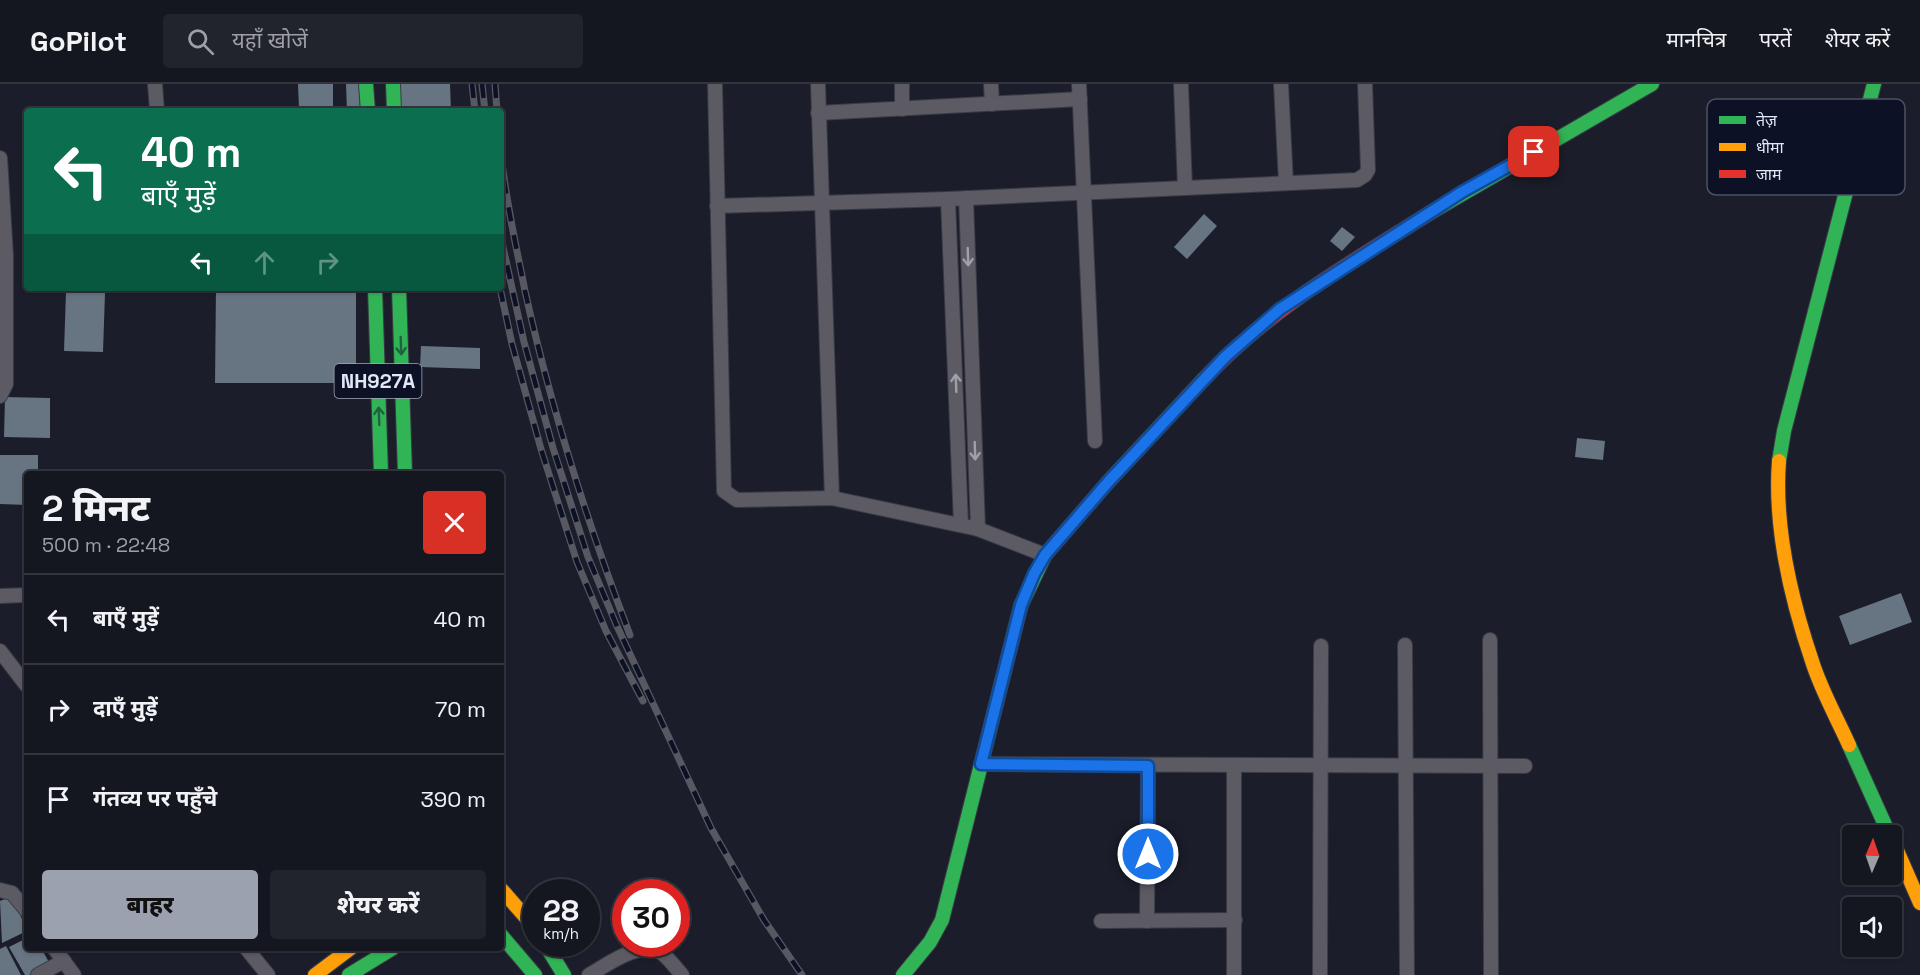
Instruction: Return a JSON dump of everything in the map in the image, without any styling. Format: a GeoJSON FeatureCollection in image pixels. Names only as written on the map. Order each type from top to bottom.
{"type":"FeatureCollection","features":[{"type":"Feature","properties":{"kind":"main road"},"geometry":{"type":"LineString","coordinates":[[366,84],[368,108]]}},
{"type":"Feature","properties":{"kind":"main road"},"geometry":{"type":"LineString","coordinates":[[393,84],[394,108]]}},
{"type":"Feature","properties":{"kind":"main road"},"geometry":{"type":"LineString","coordinates":[[903,975],[930,942],[942,920],[1021,605],[1045,555],[1109,481],[1225,357],[1280,309],[1462,192],[1652,84]]}},
{"type":"Feature","properties":{"kind":"main road"},"geometry":{"type":"LineString","coordinates":[[1870,99],[1874,84]]}},
{"type":"Feature","properties":{"kind":"main road"},"geometry":{"type":"LineString","coordinates":[[1844,195],[1784,431],[1779,464],[1780,516],[1791,584],[1812,662],[1886,825]]}},
{"type":"Feature","properties":{"kind":"main road","name":"NH927A"},"geometry":{"type":"LineString","coordinates":[[375,291],[381,471]]}},
{"type":"Feature","properties":{"kind":"main road","name":"NH927A"},"geometry":{"type":"LineString","coordinates":[[399,291],[405,471]]}},
{"type":"Feature","properties":{"kind":"main road"},"geometry":{"type":"LineString","coordinates":[[1902,862],[1920,903]]}},
{"type":"Feature","properties":{"kind":"main road"},"geometry":{"type":"LineString","coordinates":[[504,892],[522,913]]}},
{"type":"Feature","properties":{"kind":"main road"},"geometry":{"type":"LineString","coordinates":[[504,939],[535,975]]}},
{"type":"Feature","properties":{"kind":"main road"},"geometry":{"type":"LineString","coordinates":[[315,975],[347,951]]}},
{"type":"Feature","properties":{"kind":"main road"},"geometry":{"type":"LineString","coordinates":[[349,975],[388,951]]}},
{"type":"Feature","properties":{"kind":"main road"},"geometry":{"type":"LineString","coordinates":[[553,957],[564,975]]}},
{"type":"Feature","properties":{"kind":"street"},"geometry":{"type":"LineString","coordinates":[[155,84],[157,108]]}},
{"type":"Feature","properties":{"kind":"street"},"geometry":{"type":"LineString","coordinates":[[715,84],[724,491],[737,500],[832,498],[978,529],[1045,555]]}},
{"type":"Feature","properties":{"kind":"street"},"geometry":{"type":"LineString","coordinates":[[818,84],[820,202],[832,498]]}},
{"type":"Feature","properties":{"kind":"street"},"geometry":{"type":"LineString","coordinates":[[902,84],[902,109]]}},
{"type":"Feature","properties":{"kind":"street"},"geometry":{"type":"LineString","coordinates":[[991,84],[992,104]]}},
{"type":"Feature","properties":{"kind":"street"},"geometry":{"type":"LineString","coordinates":[[1079,84],[1095,441]]}},
{"type":"Feature","properties":{"kind":"street"},"geometry":{"type":"LineString","coordinates":[[1181,84],[1185,188]]}},
{"type":"Feature","properties":{"kind":"street"},"geometry":{"type":"LineString","coordinates":[[1281,84],[1286,183]]}},
{"type":"Feature","properties":{"kind":"street"},"geometry":{"type":"LineString","coordinates":[[717,206],[948,199],[1357,180],[1365,175],[1368,162],[1365,84]]}},
{"type":"Feature","properties":{"kind":"street"},"geometry":{"type":"LineString","coordinates":[[818,113],[1080,99]]}},
{"type":"Feature","properties":{"kind":"street"},"geometry":{"type":"LineString","coordinates":[[0,158],[6,256],[6,384],[0,396]]}},
{"type":"Feature","properties":{"kind":"street"},"geometry":{"type":"LineString","coordinates":[[966,198],[978,529]]}},
{"type":"Feature","properties":{"kind":"street"},"geometry":{"type":"LineString","coordinates":[[948,199],[961,525]]}},
{"type":"Feature","properties":{"kind":"street"},"geometry":{"type":"LineString","coordinates":[[0,596],[24,595]]}},
{"type":"Feature","properties":{"kind":"street"},"geometry":{"type":"LineString","coordinates":[[1490,640],[1491,975]]}},
{"type":"Feature","properties":{"kind":"street"},"geometry":{"type":"LineString","coordinates":[[1405,645],[1407,975]]}},
{"type":"Feature","properties":{"kind":"street"},"geometry":{"type":"LineString","coordinates":[[1320,975],[1321,646]]}},
{"type":"Feature","properties":{"kind":"street"},"geometry":{"type":"LineString","coordinates":[[0,651],[24,682]]}},
{"type":"Feature","properties":{"kind":"street"},"geometry":{"type":"LineString","coordinates":[[981,764],[1525,766]]}},
{"type":"Feature","properties":{"kind":"street"},"geometry":{"type":"LineString","coordinates":[[1147,921],[1148,766]]}},
{"type":"Feature","properties":{"kind":"street"},"geometry":{"type":"LineString","coordinates":[[1234,766],[1234,975]]}},
{"type":"Feature","properties":{"kind":"street"},"geometry":{"type":"LineString","coordinates":[[0,890],[12,893],[24,907]]}},
{"type":"Feature","properties":{"kind":"street"},"geometry":{"type":"LineString","coordinates":[[1101,921],[1235,920]]}},
{"type":"Feature","properties":{"kind":"street"},"geometry":{"type":"LineString","coordinates":[[589,975],[632,952],[645,949],[661,952],[682,975]]}},
{"type":"Feature","properties":{"kind":"street"},"geometry":{"type":"LineString","coordinates":[[56,951],[74,975]]}},
{"type":"Feature","properties":{"kind":"street"},"geometry":{"type":"LineString","coordinates":[[248,951],[268,975]]}},
{"type":"Feature","properties":{"kind":"street"},"geometry":{"type":"LineString","coordinates":[[38,975],[64,961]]}},
{"type":"Feature","properties":{"kind":"building"},"geometry":{"type":"Polygon","coordinates":[[[298,84],[333,84],[333,108],[299,108],[298,84]]]}},
{"type":"Feature","properties":{"kind":"building"},"geometry":{"type":"Polygon","coordinates":[[[346,84],[359,84],[360,108],[347,108],[346,84]]]}},
{"type":"Feature","properties":{"kind":"building"},"geometry":{"type":"Polygon","coordinates":[[[398,84],[450,84],[451,108],[399,108],[398,84]]]}},
{"type":"Feature","properties":{"kind":"building"},"geometry":{"type":"Polygon","coordinates":[[[1204,214],[1217,226],[1187,259],[1174,247],[1204,214]]]}},
{"type":"Feature","properties":{"kind":"building"},"geometry":{"type":"Polygon","coordinates":[[[1342,227],[1355,237],[1342,251],[1330,241],[1342,227]]]}},
{"type":"Feature","properties":{"kind":"building"},"geometry":{"type":"Polygon","coordinates":[[[216,291],[356,291],[356,383],[215,383],[216,291]]]}},
{"type":"Feature","properties":{"kind":"building"},"geometry":{"type":"Polygon","coordinates":[[[66,292],[105,293],[103,352],[64,351],[66,292]]]}},
{"type":"Feature","properties":{"kind":"building"},"geometry":{"type":"Polygon","coordinates":[[[421,346],[480,348],[480,369],[420,367],[421,346]]]}},
{"type":"Feature","properties":{"kind":"building"},"geometry":{"type":"Polygon","coordinates":[[[5,397],[50,398],[50,438],[4,437],[5,397]]]}},
{"type":"Feature","properties":{"kind":"building"},"geometry":{"type":"Polygon","coordinates":[[[1577,438],[1605,441],[1603,460],[1575,457],[1577,438]]]}},
{"type":"Feature","properties":{"kind":"building"},"geometry":{"type":"Polygon","coordinates":[[[0,455],[38,455],[38,471],[24,471],[24,505],[0,504],[0,455]]]}},
{"type":"Feature","properties":{"kind":"building"},"geometry":{"type":"Polygon","coordinates":[[[1901,593],[1912,622],[1850,645],[1839,616],[1901,593]]]}},
{"type":"Feature","properties":{"kind":"building"},"geometry":{"type":"Polygon","coordinates":[[[12,896],[24,924],[24,932],[2,943],[0,901],[12,896]]]}},
{"type":"Feature","properties":{"kind":"building"},"geometry":{"type":"Polygon","coordinates":[[[24,940],[24,951],[43,951],[50,964],[25,975],[9,947],[24,940]]]}},
{"type":"Feature","properties":{"kind":"building"},"geometry":{"type":"Polygon","coordinates":[[[6,946],[21,975],[0,975],[0,949],[6,946]]]}},
{"type":"Feature","properties":{"kind":"railway"},"geometry":{"type":"LineString","coordinates":[[472,84],[475,108]]}},
{"type":"Feature","properties":{"kind":"railway"},"geometry":{"type":"LineString","coordinates":[[482,84],[485,108]]}},
{"type":"Feature","properties":{"kind":"railway"},"geometry":{"type":"LineString","coordinates":[[495,84],[497,108]]}},
{"type":"Feature","properties":{"kind":"railway"},"geometry":{"type":"LineString","coordinates":[[504,178],[525,291],[546,378],[599,550],[630,635]]}},
{"type":"Feature","properties":{"kind":"railway"},"geometry":{"type":"LineString","coordinates":[[504,252],[524,342],[553,448],[588,557],[616,624],[711,828],[764,920],[802,975]]}},
{"type":"Feature","properties":{"kind":"railway"},"geometry":{"type":"LineString","coordinates":[[501,291],[512,344],[541,449],[577,562],[606,631],[643,701]]}},
{"type":"Feature","properties":{"kind":"traffic: fast"},"geometry":{"type":"LineString","coordinates":[[366,84],[368,108]]}},
{"type":"Feature","properties":{"kind":"traffic: fast"},"geometry":{"type":"LineString","coordinates":[[393,84],[394,108]]}},
{"type":"Feature","properties":{"kind":"traffic: fast"},"geometry":{"type":"LineString","coordinates":[[1433,211],[1652,84]]}},
{"type":"Feature","properties":{"kind":"traffic: fast"},"geometry":{"type":"LineString","coordinates":[[1870,99],[1874,84]]}},
{"type":"Feature","properties":{"kind":"traffic: fast"},"geometry":{"type":"LineString","coordinates":[[1779,461],[1784,431],[1845,195]]}},
{"type":"Feature","properties":{"kind":"traffic: fast"},"geometry":{"type":"LineString","coordinates":[[375,291],[381,471]]}},
{"type":"Feature","properties":{"kind":"traffic: fast"},"geometry":{"type":"LineString","coordinates":[[399,291],[405,471]]}},
{"type":"Feature","properties":{"kind":"traffic: fast"},"geometry":{"type":"LineString","coordinates":[[903,975],[930,942],[942,920],[1021,605],[1045,555],[1109,481],[1204,379]]}},
{"type":"Feature","properties":{"kind":"traffic: fast"},"geometry":{"type":"LineString","coordinates":[[1849,745],[1885,825]]}},
{"type":"Feature","properties":{"kind":"traffic: fast"},"geometry":{"type":"LineString","coordinates":[[504,939],[535,975]]}},
{"type":"Feature","properties":{"kind":"traffic: fast"},"geometry":{"type":"LineString","coordinates":[[349,975],[388,951]]}},
{"type":"Feature","properties":{"kind":"traffic: fast"},"geometry":{"type":"LineString","coordinates":[[553,957],[564,975]]}},
{"type":"Feature","properties":{"kind":"traffic: slow"},"geometry":{"type":"LineString","coordinates":[[1779,461],[1779,511],[1786,562],[1797,613],[1824,693],[1849,745]]}},
{"type":"Feature","properties":{"kind":"traffic: slow"},"geometry":{"type":"LineString","coordinates":[[1902,862],[1920,903]]}},
{"type":"Feature","properties":{"kind":"traffic: slow"},"geometry":{"type":"LineString","coordinates":[[504,892],[522,913]]}},
{"type":"Feature","properties":{"kind":"traffic: slow"},"geometry":{"type":"LineString","coordinates":[[315,975],[347,951]]}},
{"type":"Feature","properties":{"kind":"traffic: jam"},"geometry":{"type":"LineString","coordinates":[[1204,379],[1229,353],[1284,308],[1342,268],[1433,211]]}},
{"type":"Feature","properties":{"kind":"route"},"geometry":{"type":"LineString","coordinates":[[1148,854],[1148,766],[981,764],[1021,605],[1034,574],[1045,555],[1109,481],[1225,357],[1280,309],[1462,192],[1534,152]]}}]}
